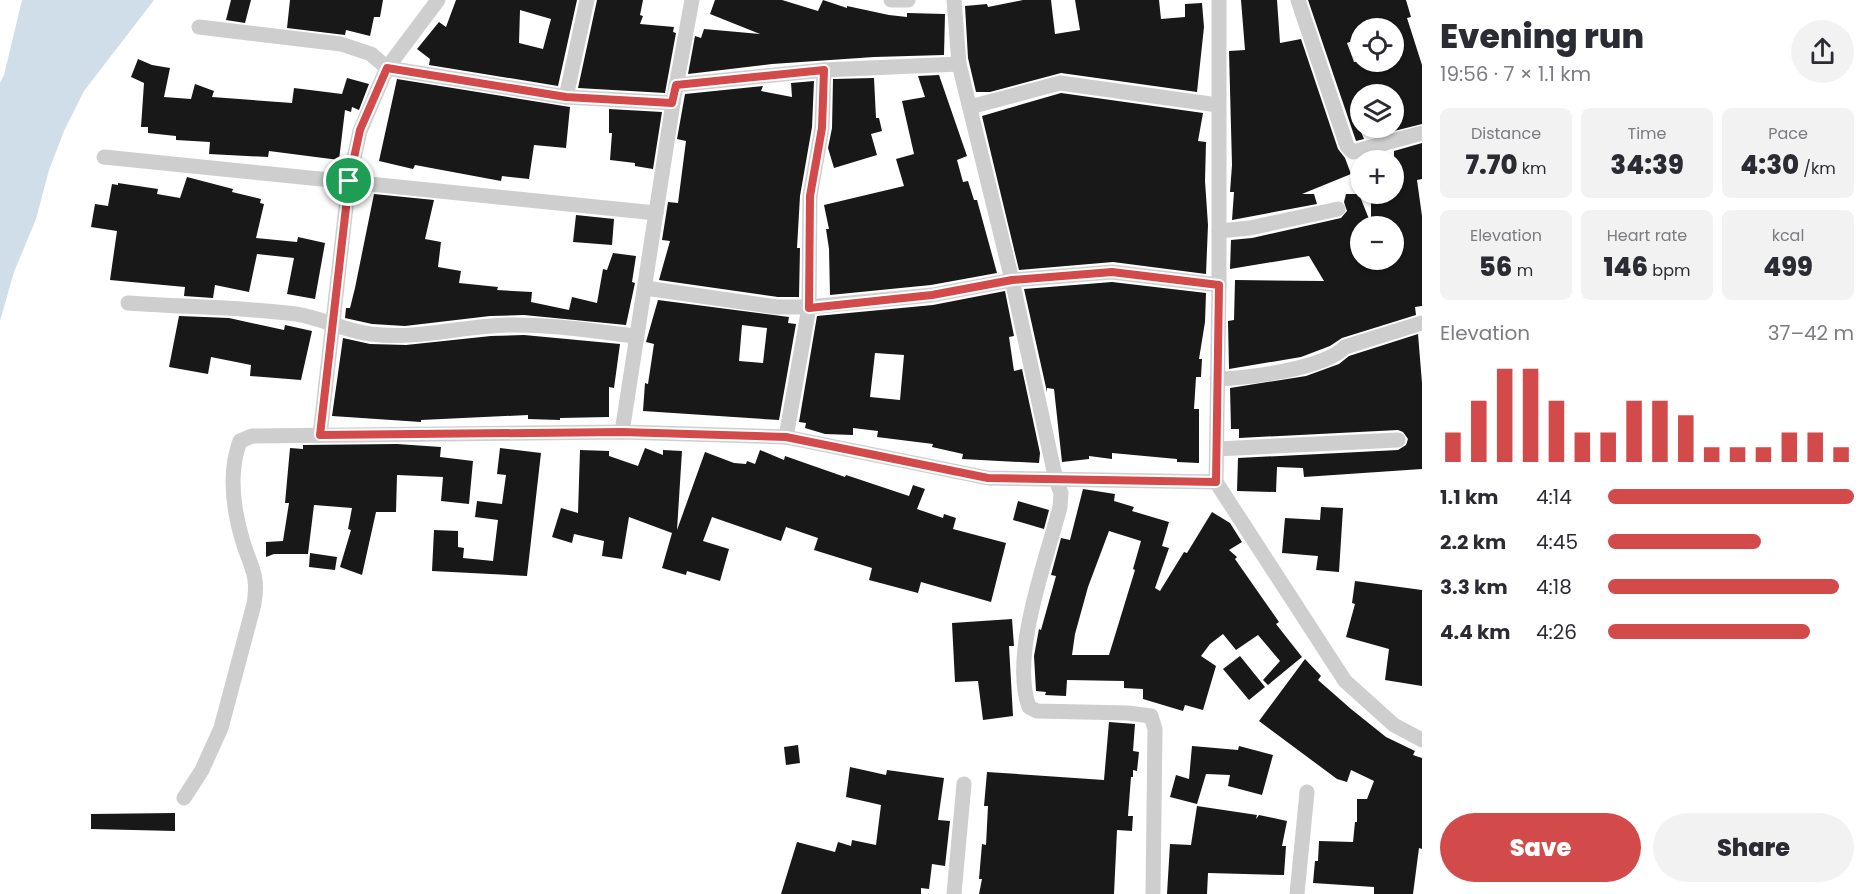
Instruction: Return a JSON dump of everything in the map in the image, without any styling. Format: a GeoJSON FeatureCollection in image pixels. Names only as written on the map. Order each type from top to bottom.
{"type":"FeatureCollection","features":[{"type":"Feature","properties":{"kind":"street"},"geometry":{"type":"LineString","coordinates":[[320,435],[349,181],[360,130],[387,68],[438,0]]}},
{"type":"Feature","properties":{"kind":"street"},"geometry":{"type":"LineString","coordinates":[[566,97],[587,0]]}},
{"type":"Feature","properties":{"kind":"street"},"geometry":{"type":"LineString","coordinates":[[622,432],[672,103],[692,0]]}},
{"type":"Feature","properties":{"kind":"street"},"geometry":{"type":"LineString","coordinates":[[891,0],[908,0]]}},
{"type":"Feature","properties":{"kind":"street"},"geometry":{"type":"LineString","coordinates":[[954,0],[959,64],[1012,280],[1056,480],[1061,493],[1060,507],[1024,643],[1026,698],[1029,707],[1037,711],[1128,713],[1151,716],[1155,729],[1153,894]]}},
{"type":"Feature","properties":{"kind":"street"},"geometry":{"type":"LineString","coordinates":[[1219,0],[1216,482],[1345,681],[1394,725],[1422,740]]}},
{"type":"Feature","properties":{"kind":"street"},"geometry":{"type":"LineString","coordinates":[[1298,0],[1347,146],[1353,152],[1422,133]]}},
{"type":"Feature","properties":{"kind":"street"},"geometry":{"type":"LineString","coordinates":[[199,27],[341,44],[370,54],[387,68],[566,97],[672,103]]}},
{"type":"Feature","properties":{"kind":"street"},"geometry":{"type":"LineString","coordinates":[[676,85],[824,70],[959,64]]}},
{"type":"Feature","properties":{"kind":"street"},"geometry":{"type":"LineString","coordinates":[[786,437],[809,308],[810,196],[822,128],[824,70]]}},
{"type":"Feature","properties":{"kind":"street"},"geometry":{"type":"LineString","coordinates":[[970,107],[1060,83],[1218,105]]}},
{"type":"Feature","properties":{"kind":"street"},"geometry":{"type":"LineString","coordinates":[[104,157],[656,213]]}},
{"type":"Feature","properties":{"kind":"street"},"geometry":{"type":"LineString","coordinates":[[1219,231],[1250,228],[1338,209]]}},
{"type":"Feature","properties":{"kind":"street"},"geometry":{"type":"LineString","coordinates":[[645,288],[777,307],[809,308],[932,295],[1012,280],[1112,272],[1219,285]]}},
{"type":"Feature","properties":{"kind":"street"},"geometry":{"type":"LineString","coordinates":[[128,303],[298,315],[371,334],[419,336],[452,330],[507,325],[543,326],[635,336]]}},
{"type":"Feature","properties":{"kind":"street"},"geometry":{"type":"LineString","coordinates":[[1217,379],[1278,372],[1336,355],[1345,347],[1422,323]]}},
{"type":"Feature","properties":{"kind":"street"},"geometry":{"type":"LineString","coordinates":[[184,798],[202,770],[221,728],[257,584],[240,528],[232,483],[234,457],[240,441],[252,436],[622,432],[786,437],[988,478],[1216,482]]}},
{"type":"Feature","properties":{"kind":"street"},"geometry":{"type":"LineString","coordinates":[[1217,449],[1398,440]]}},
{"type":"Feature","properties":{"kind":"street"},"geometry":{"type":"LineString","coordinates":[[954,894],[964,784]]}},
{"type":"Feature","properties":{"kind":"street"},"geometry":{"type":"LineString","coordinates":[[1297,894],[1307,792]]}},
{"type":"Feature","properties":{"kind":"shaded area"},"geometry":{"type":"Polygon","coordinates":[[[22,0],[154,0],[84,91],[64,131],[49,170],[36,219],[14,272],[0,321],[0,83],[4,75],[22,0]]]}},
{"type":"Feature","properties":{"kind":"building"},"geometry":{"type":"Polygon","coordinates":[[[231,0],[251,0],[245,23],[226,20],[231,0]]]}},
{"type":"Feature","properties":{"kind":"building"},"geometry":{"type":"Polygon","coordinates":[[[290,0],[383,0],[380,17],[374,17],[370,36],[346,30],[345,35],[287,28],[290,0]]]}},
{"type":"Feature","properties":{"kind":"building"},"geometry":{"type":"Polygon","coordinates":[[[456,0],[577,0],[558,86],[429,65],[430,59],[417,49],[439,22],[446,27],[456,0]],[[520,10],[519,43],[543,49],[551,19],[520,10]]]}},
{"type":"Feature","properties":{"kind":"building"},"geometry":{"type":"Polygon","coordinates":[[[597,0],[643,0],[640,15],[643,16],[640,24],[674,27],[673,32],[676,33],[665,93],[578,88],[597,0]]]}},
{"type":"Feature","properties":{"kind":"building"},"geometry":{"type":"Polygon","coordinates":[[[715,0],[782,0],[818,11],[823,0],[847,8],[847,6],[889,15],[907,17],[907,13],[945,14],[944,55],[772,64],[688,74],[695,36],[701,38],[704,29],[760,34],[710,14],[715,0]]]}},
{"type":"Feature","properties":{"kind":"building"},"geometry":{"type":"Polygon","coordinates":[[[1023,0],[1051,0],[1055,34],[1080,30],[1075,0],[1159,0],[1161,19],[1185,17],[1185,4],[1202,3],[1204,27],[1197,92],[1061,73],[990,92],[976,92],[968,58],[965,6],[987,4],[988,7],[1023,0]]]}},
{"type":"Feature","properties":{"kind":"building"},"geometry":{"type":"Polygon","coordinates":[[[1241,0],[1277,0],[1280,43],[1301,39],[1338,149],[1345,158],[1350,174],[1302,194],[1314,194],[1317,204],[1232,220],[1234,192],[1230,192],[1232,165],[1229,51],[1245,50],[1241,0]]]}},
{"type":"Feature","properties":{"kind":"building"},"geometry":{"type":"Polygon","coordinates":[[[1308,0],[1406,0],[1411,17],[1407,18],[1422,65],[1422,124],[1404,128],[1404,84],[1350,84],[1350,123],[1308,0]]]}},
{"type":"Feature","properties":{"kind":"building"},"geometry":{"type":"Polygon","coordinates":[[[138,59],[152,65],[170,68],[164,97],[191,99],[195,84],[214,91],[212,97],[292,103],[294,88],[342,94],[347,78],[369,84],[359,110],[352,107],[351,112],[345,110],[339,160],[269,151],[268,157],[209,154],[210,142],[176,140],[176,136],[148,133],[148,127],[141,127],[144,83],[131,77],[138,59]]]}},
{"type":"Feature","properties":{"kind":"building"},"geometry":{"type":"Polygon","coordinates":[[[939,75],[967,156],[957,160],[963,182],[968,181],[974,200],[977,200],[997,273],[931,285],[830,295],[826,229],[829,229],[824,205],[904,186],[896,159],[914,154],[902,101],[925,97],[918,76],[939,75]]]}},
{"type":"Feature","properties":{"kind":"building"},"geometry":{"type":"Polygon","coordinates":[[[874,78],[876,118],[879,118],[882,131],[871,134],[877,155],[834,168],[828,148],[832,128],[833,79],[874,78]]]}},
{"type":"Feature","properties":{"kind":"building"},"geometry":{"type":"Polygon","coordinates":[[[397,79],[570,107],[566,148],[534,145],[529,179],[502,176],[501,181],[415,165],[413,169],[379,161],[397,79]]]}},
{"type":"Feature","properties":{"kind":"building"},"geometry":{"type":"Polygon","coordinates":[[[814,81],[812,127],[800,196],[797,248],[800,248],[799,297],[778,297],[659,280],[670,241],[662,240],[668,202],[678,203],[686,141],[677,139],[685,94],[763,86],[761,91],[792,97],[791,83],[814,81]]]}},
{"type":"Feature","properties":{"kind":"building"},"geometry":{"type":"Polygon","coordinates":[[[1061,93],[1203,113],[1198,141],[1206,142],[1205,181],[1208,225],[1206,274],[1113,262],[1019,270],[982,116],[1061,93]]]}},
{"type":"Feature","properties":{"kind":"building"},"geometry":{"type":"Polygon","coordinates":[[[609,109],[662,112],[653,169],[635,166],[635,163],[610,160],[612,133],[609,133],[609,109]]]}},
{"type":"Feature","properties":{"kind":"building"},"geometry":{"type":"Polygon","coordinates":[[[1422,143],[1422,179],[1417,180],[1422,216],[1422,306],[1415,307],[1416,315],[1342,338],[1330,346],[1301,357],[1229,369],[1228,321],[1234,320],[1235,280],[1324,281],[1309,256],[1230,269],[1231,240],[1252,238],[1341,218],[1347,211],[1344,202],[1346,194],[1350,194],[1350,204],[1363,204],[1368,216],[1350,216],[1350,270],[1404,270],[1404,216],[1371,216],[1371,204],[1404,204],[1404,150],[1398,150],[1422,143]]]}},
{"type":"Feature","properties":{"kind":"building"},"geometry":{"type":"Polygon","coordinates":[[[187,177],[261,199],[260,203],[264,204],[256,238],[297,242],[298,237],[325,243],[315,299],[287,294],[294,258],[257,254],[249,292],[215,285],[213,298],[184,296],[185,287],[110,280],[117,231],[91,227],[95,204],[108,206],[112,184],[118,185],[118,183],[158,189],[157,194],[180,198],[187,177]]]}},
{"type":"Feature","properties":{"kind":"building"},"geometry":{"type":"Polygon","coordinates":[[[374,194],[434,200],[425,239],[441,242],[438,267],[461,271],[459,283],[498,287],[497,290],[532,292],[531,302],[569,310],[572,297],[597,303],[603,269],[607,270],[613,253],[636,256],[632,282],[635,283],[626,325],[524,315],[490,316],[405,326],[372,324],[345,318],[346,308],[350,308],[355,288],[374,194]]]}},
{"type":"Feature","properties":{"kind":"building"},"geometry":{"type":"Polygon","coordinates":[[[576,215],[614,219],[612,245],[573,242],[576,215]]]}},
{"type":"Feature","properties":{"kind":"building"},"geometry":{"type":"Polygon","coordinates":[[[1112,282],[1206,293],[1205,322],[1199,359],[1202,359],[1201,377],[1196,377],[1194,409],[1199,409],[1199,463],[1112,453],[1112,459],[1089,456],[1089,459],[1062,462],[1054,389],[1047,388],[1047,392],[1024,289],[1112,282]]]}},
{"type":"Feature","properties":{"kind":"building"},"geometry":{"type":"Polygon","coordinates":[[[1005,291],[1014,336],[1009,337],[1014,371],[1022,369],[1040,453],[1039,463],[962,459],[963,454],[932,447],[933,444],[877,437],[878,431],[853,428],[853,435],[825,434],[805,428],[806,423],[799,422],[817,316],[933,305],[1005,291]],[[875,353],[870,397],[900,400],[904,355],[875,353]]]}},
{"type":"Feature","properties":{"kind":"building"},"geometry":{"type":"Polygon","coordinates":[[[658,300],[789,317],[788,323],[796,324],[779,420],[643,411],[645,383],[648,384],[654,344],[646,342],[658,300]],[[742,325],[739,361],[763,363],[767,328],[742,325]]]}},
{"type":"Feature","properties":{"kind":"building"},"geometry":{"type":"Polygon","coordinates":[[[179,316],[229,318],[284,330],[285,325],[312,331],[301,380],[250,376],[251,365],[211,357],[208,374],[169,367],[179,316]]]}},
{"type":"Feature","properties":{"kind":"building"},"geometry":{"type":"Polygon","coordinates":[[[1418,334],[1422,383],[1422,469],[1304,477],[1303,468],[1277,467],[1276,492],[1237,491],[1238,458],[1398,450],[1406,445],[1408,439],[1403,432],[1398,430],[1239,438],[1239,429],[1231,429],[1230,388],[1306,376],[1339,364],[1349,356],[1418,334]]]}},
{"type":"Feature","properties":{"kind":"building"},"geometry":{"type":"Polygon","coordinates":[[[524,335],[620,344],[614,388],[609,387],[609,417],[560,418],[560,420],[528,419],[528,415],[421,420],[421,422],[332,416],[343,338],[370,344],[406,345],[524,335]]]}},
{"type":"Feature","properties":{"kind":"building"},"geometry":{"type":"Polygon","coordinates":[[[397,444],[441,447],[440,457],[473,461],[469,504],[441,501],[443,477],[397,475],[396,512],[376,512],[362,575],[340,567],[351,530],[348,529],[352,508],[314,505],[308,554],[274,554],[266,557],[266,542],[283,541],[289,503],[285,503],[290,448],[303,449],[303,445],[397,444]]]}},
{"type":"Feature","properties":{"kind":"building"},"geometry":{"type":"Polygon","coordinates":[[[500,448],[541,453],[527,576],[432,571],[434,530],[458,531],[458,547],[464,548],[463,558],[493,561],[498,520],[475,517],[477,501],[502,504],[506,475],[497,474],[500,448]]]}},
{"type":"Feature","properties":{"kind":"building"},"geometry":{"type":"Polygon","coordinates":[[[645,448],[663,455],[663,450],[682,451],[677,530],[705,452],[734,463],[746,464],[747,461],[755,464],[760,450],[784,460],[785,456],[909,496],[913,485],[925,489],[917,509],[943,518],[944,514],[956,518],[953,529],[1006,543],[991,602],[921,582],[918,593],[869,580],[872,568],[814,550],[818,538],[786,527],[781,541],[712,517],[703,541],[729,549],[720,581],[687,571],[686,575],[662,568],[672,533],[629,517],[622,559],[602,556],[604,541],[574,534],[572,543],[552,537],[561,508],[578,513],[580,450],[609,451],[609,456],[638,466],[645,448]]]}},
{"type":"Feature","properties":{"kind":"building"},"geometry":{"type":"Polygon","coordinates":[[[1083,489],[1115,494],[1114,501],[1134,507],[1132,511],[1169,522],[1162,546],[1169,548],[1155,588],[1160,591],[1212,512],[1230,523],[1242,542],[1229,550],[1237,557],[1235,559],[1279,622],[1276,624],[1302,657],[1268,685],[1263,680],[1280,661],[1258,635],[1236,650],[1223,634],[1210,644],[1201,656],[1216,666],[1203,710],[1185,705],[1183,711],[1143,699],[1143,689],[1124,688],[1124,681],[1067,680],[1066,696],[1045,695],[1046,692],[1036,691],[1034,656],[1039,629],[1041,630],[1056,576],[1051,575],[1061,538],[1070,540],[1083,489]],[[1109,531],[1088,587],[1075,634],[1072,655],[1109,655],[1135,570],[1133,569],[1141,541],[1109,531]]]}},
{"type":"Feature","properties":{"kind":"building"},"geometry":{"type":"Polygon","coordinates":[[[1018,501],[1049,510],[1044,529],[1013,520],[1018,501]]]}},
{"type":"Feature","properties":{"kind":"building"},"geometry":{"type":"Polygon","coordinates":[[[1321,507],[1343,508],[1339,572],[1316,570],[1318,556],[1282,553],[1285,518],[1320,520],[1321,507]]]}},
{"type":"Feature","properties":{"kind":"building"},"geometry":{"type":"Polygon","coordinates":[[[310,553],[337,557],[335,570],[309,567],[310,553]]]}},
{"type":"Feature","properties":{"kind":"building"},"geometry":{"type":"Polygon","coordinates":[[[1355,581],[1422,590],[1422,686],[1385,680],[1389,649],[1346,637],[1355,604],[1352,603],[1355,581]]]}},
{"type":"Feature","properties":{"kind":"building"},"geometry":{"type":"Polygon","coordinates":[[[1012,619],[1014,646],[1009,646],[1013,716],[983,720],[978,681],[955,682],[952,623],[1012,619]]]}},
{"type":"Feature","properties":{"kind":"building"},"geometry":{"type":"Polygon","coordinates":[[[1240,656],[1265,687],[1249,700],[1223,669],[1240,656]]]}},
{"type":"Feature","properties":{"kind":"building"},"geometry":{"type":"Polygon","coordinates":[[[1305,659],[1321,676],[1318,680],[1351,709],[1386,737],[1415,751],[1413,755],[1422,758],[1422,849],[1419,848],[1413,894],[1374,894],[1374,887],[1313,883],[1315,861],[1318,861],[1319,841],[1353,842],[1355,822],[1357,822],[1357,799],[1367,799],[1374,781],[1351,770],[1347,782],[1337,779],[1259,721],[1305,659]]]}},
{"type":"Feature","properties":{"kind":"building"},"geometry":{"type":"Polygon","coordinates":[[[1109,722],[1135,724],[1133,751],[1139,752],[1137,771],[1133,770],[1133,777],[1131,777],[1128,816],[1133,816],[1132,831],[1117,830],[1114,894],[979,894],[982,879],[979,879],[982,844],[986,845],[988,806],[984,806],[987,772],[1104,780],[1109,722]]]}},
{"type":"Feature","properties":{"kind":"building"},"geometry":{"type":"Polygon","coordinates":[[[798,745],[800,763],[786,765],[784,747],[798,745]]]}},
{"type":"Feature","properties":{"kind":"building"},"geometry":{"type":"Polygon","coordinates":[[[1192,746],[1238,750],[1239,746],[1273,755],[1262,795],[1228,786],[1230,775],[1206,774],[1197,804],[1170,797],[1176,775],[1189,779],[1192,746]]]}},
{"type":"Feature","properties":{"kind":"building"},"geometry":{"type":"Polygon","coordinates":[[[850,767],[886,775],[887,770],[944,778],[938,820],[950,821],[945,866],[932,864],[929,889],[921,888],[921,894],[781,894],[797,842],[835,852],[838,842],[851,846],[852,840],[876,845],[881,805],[846,797],[850,767]]]}},
{"type":"Feature","properties":{"kind":"building"},"geometry":{"type":"Polygon","coordinates":[[[1197,806],[1257,815],[1256,819],[1259,815],[1287,821],[1282,846],[1286,846],[1284,875],[1208,873],[1207,894],[1167,894],[1170,844],[1191,845],[1197,806]]]}},
{"type":"Feature","properties":{"kind":"building"},"geometry":{"type":"Polygon","coordinates":[[[175,813],[175,831],[91,829],[91,814],[175,813]]]}},
{"type":"Feature","properties":{"kind":"route"},"geometry":{"type":"LineString","coordinates":[[387,68],[566,97],[672,103],[676,85],[824,70],[822,128],[810,196],[809,308],[932,295],[1012,280],[1112,272],[1219,285],[1216,482],[988,478],[786,437],[622,432],[320,435],[349,181],[360,130],[387,68]]}}]}
